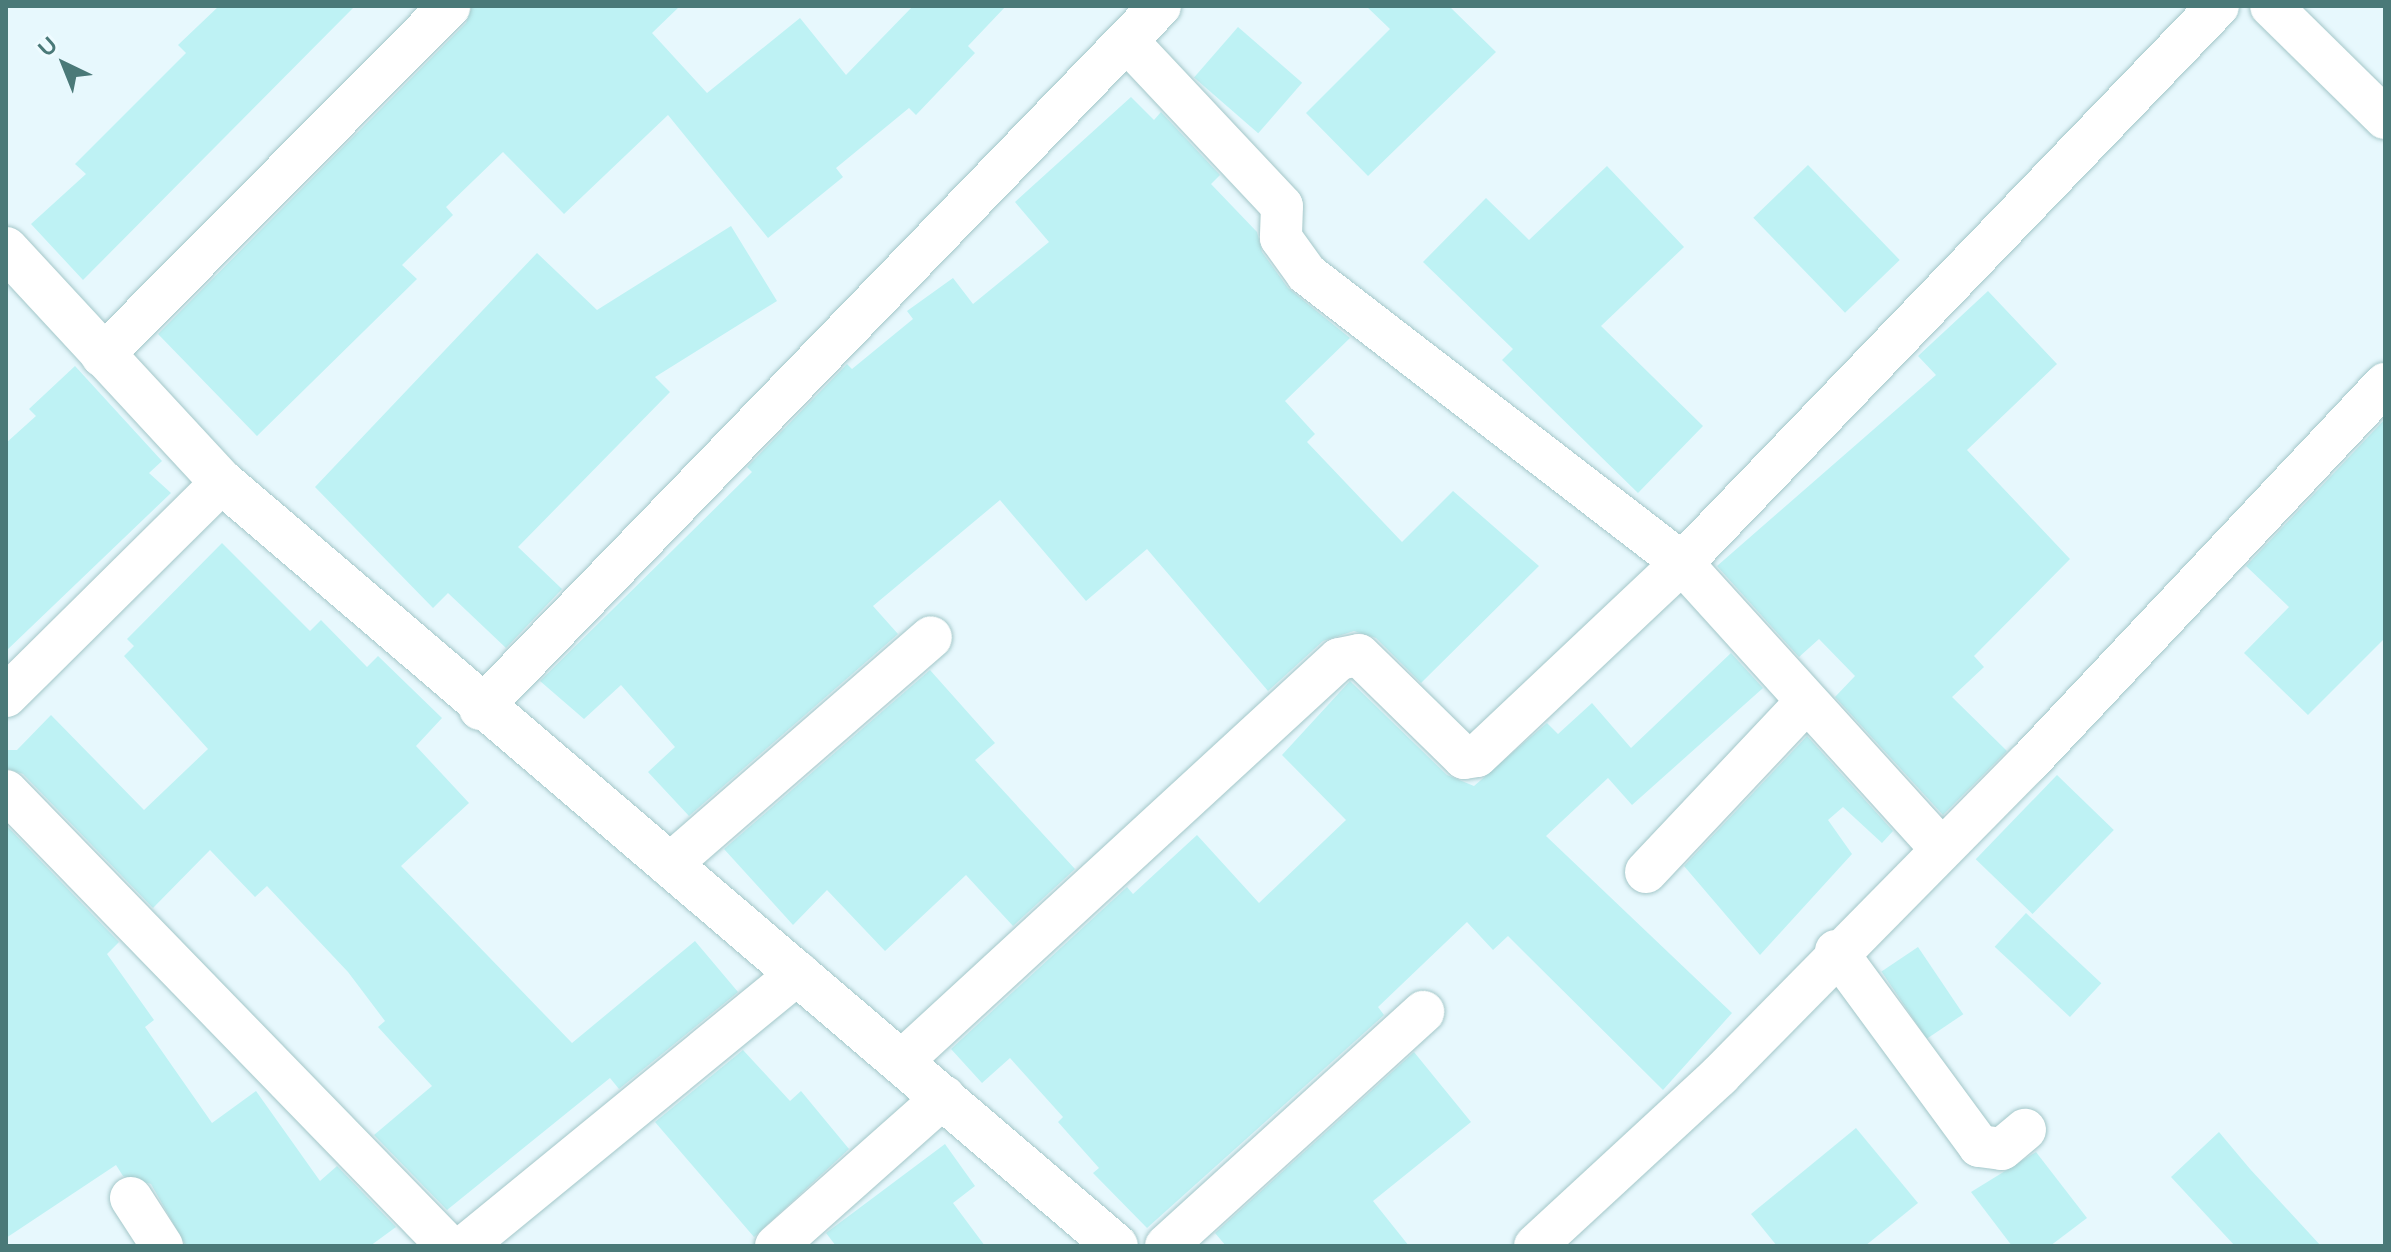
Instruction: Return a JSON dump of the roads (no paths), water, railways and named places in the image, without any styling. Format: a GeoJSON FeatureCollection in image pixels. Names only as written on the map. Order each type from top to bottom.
{"type":"FeatureCollection","features":[{"type":"Feature","properties":{"kind":"street"},"geometry":{"type":"LineString","coordinates":[[102,356],[449,6]]}},
{"type":"Feature","properties":{"kind":"street"},"geometry":{"type":"LineString","coordinates":[[480,709],[1160,6]]}},
{"type":"Feature","properties":{"kind":"street"},"geometry":{"type":"LineString","coordinates":[[903,1060],[1339,659],[1359,655],[1464,758],[1477,756],[1682,563],[2218,6]]}},
{"type":"Feature","properties":{"kind":"street"},"geometry":{"type":"LineString","coordinates":[[2271,6],[2385,118]]}},
{"type":"Feature","properties":{"kind":"street"},"geometry":{"type":"LineString","coordinates":[[1127,41],[1282,206],[1281,238],[1307,274],[1682,563],[1941,849]]}},
{"type":"Feature","properties":{"kind":"street"},"geometry":{"type":"LineString","coordinates":[[6,249],[222,482],[480,709],[903,1060],[1116,1246]]}},
{"type":"Feature","properties":{"kind":"street"},"geometry":{"type":"LineString","coordinates":[[1535,1246],[1719,1076],[1836,951],[2223,563],[2385,384]]}},
{"type":"Feature","properties":{"kind":"street"},"geometry":{"type":"LineString","coordinates":[[6,696],[222,482]]}},
{"type":"Feature","properties":{"kind":"street"},"geometry":{"type":"LineString","coordinates":[[669,865],[931,637]]}},
{"type":"Feature","properties":{"kind":"street"},"geometry":{"type":"LineString","coordinates":[[1646,872],[1806,702]]}},
{"type":"Feature","properties":{"kind":"street"},"geometry":{"type":"LineString","coordinates":[[6,791],[448,1246]]}},
{"type":"Feature","properties":{"kind":"street"},"geometry":{"type":"LineString","coordinates":[[1836,951],[1979,1146],[2002,1149],[2025,1130]]}},
{"type":"Feature","properties":{"kind":"street"},"geometry":{"type":"LineString","coordinates":[[465,1246],[799,973]]}},
{"type":"Feature","properties":{"kind":"street"},"geometry":{"type":"LineString","coordinates":[[1166,1246],[1423,1012]]}},
{"type":"Feature","properties":{"kind":"street"},"geometry":{"type":"LineString","coordinates":[[776,1246],[944,1097]]}},
{"type":"Feature","properties":{"kind":"street"},"geometry":{"type":"LineString","coordinates":[[131,1198],[162,1246]]}}]}
